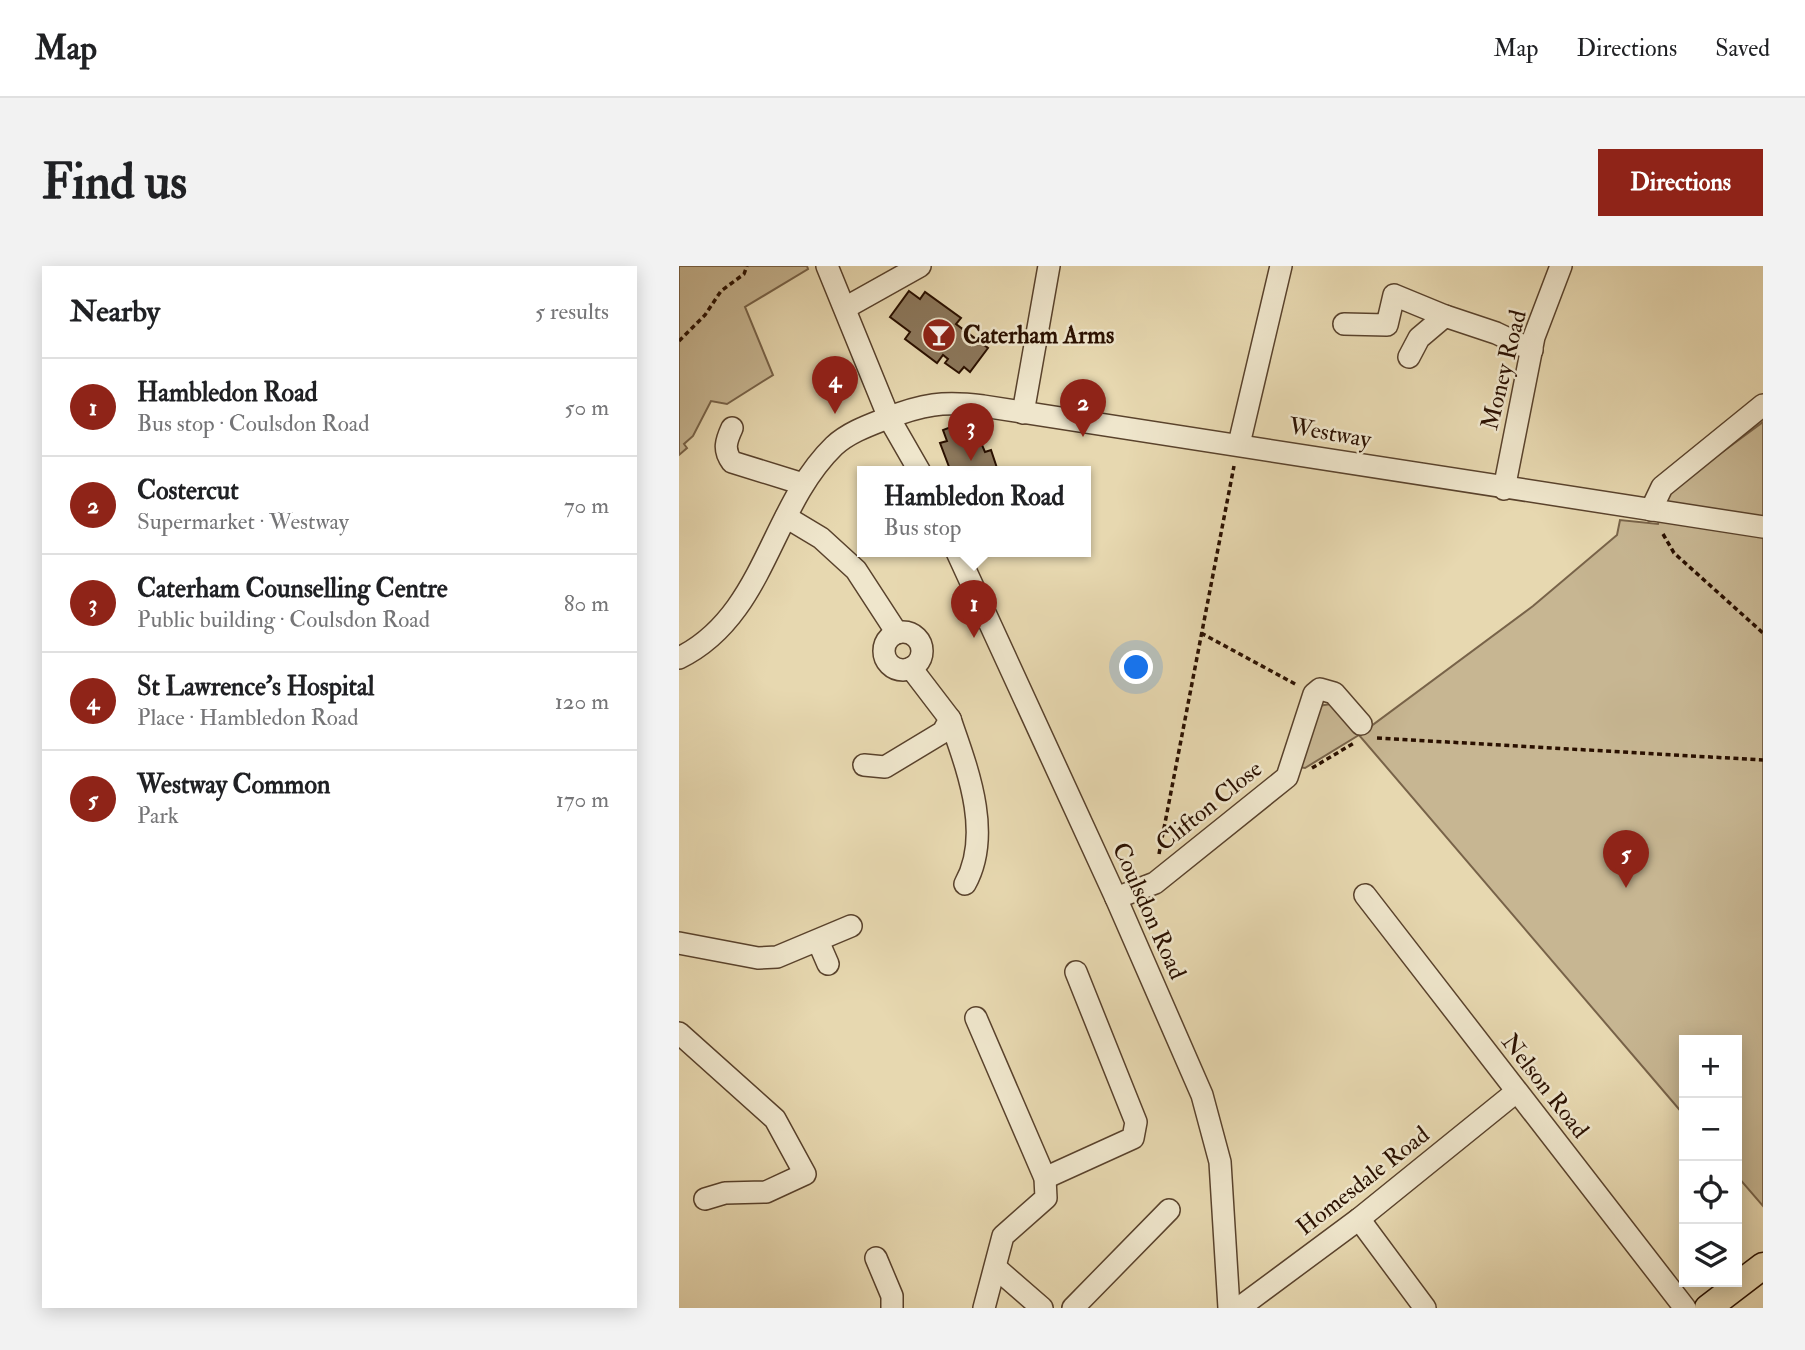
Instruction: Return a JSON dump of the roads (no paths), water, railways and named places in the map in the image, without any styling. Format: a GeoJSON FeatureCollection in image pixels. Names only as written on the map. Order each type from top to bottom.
{"type":"FeatureCollection","features":[{"type":"Feature","properties":{"kind":"main road"},"geometry":{"type":"LineString","coordinates":[[1708,1308],[1763,1266]]}},
{"type":"Feature","properties":{"kind":"street"},"geometry":{"type":"LineString","coordinates":[[827,266],[889,418],[917,466]]}},
{"type":"Feature","properties":{"kind":"street"},"geometry":{"type":"LineString","coordinates":[[845,308],[920,266]]}},
{"type":"Feature","properties":{"kind":"street"},"geometry":{"type":"LineString","coordinates":[[1023,412],[1049,266]]}},
{"type":"Feature","properties":{"kind":"street"},"geometry":{"type":"LineString","coordinates":[[1239,444],[1281,266]]}},
{"type":"Feature","properties":{"kind":"street","name":"Money Road"},"geometry":{"type":"LineString","coordinates":[[1504,489],[1532,350],[1561,266]]}},
{"type":"Feature","properties":{"kind":"street"},"geometry":{"type":"LineString","coordinates":[[1344,324],[1387,325],[1394,295],[1496,333],[1532,350]]}},
{"type":"Feature","properties":{"kind":"street"},"geometry":{"type":"LineString","coordinates":[[1409,357],[1419,338],[1445,316]]}},
{"type":"Feature","properties":{"kind":"street","name":"Westway"},"geometry":{"type":"LineString","coordinates":[[679,658],[698,649],[735,610],[762,568],[803,484],[835,444],[855,431],[927,404],[954,402],[1023,412],[1239,444],[1504,489],[1763,527]]}},
{"type":"Feature","properties":{"kind":"street"},"geometry":{"type":"LineString","coordinates":[[1651,510],[1662,486],[1763,405]]}},
{"type":"Feature","properties":{"kind":"street"},"geometry":{"type":"LineString","coordinates":[[732,428],[726,442],[726,454],[732,462],[803,484]]}},
{"type":"Feature","properties":{"kind":"street"},"geometry":{"type":"LineString","coordinates":[[786,517],[821,538],[856,570],[897,633],[887,641],[887,660],[898,669],[911,668],[950,719],[963,756],[977,828],[975,859],[965,884]]}},
{"type":"Feature","properties":{"kind":"street","name":"Coulsdon Road"},"geometry":{"type":"LineString","coordinates":[[959,557],[1116,898],[1202,1095],[1220,1162],[1229,1308]]}},
{"type":"Feature","properties":{"kind":"street","name":"Clifton Close"},"geometry":{"type":"LineString","coordinates":[[1116,898],[1154,883],[1287,777],[1317,685],[1333,693],[1361,724]]}},
{"type":"Feature","properties":{"kind":"street"},"geometry":{"type":"LineString","coordinates":[[864,765],[885,767],[943,732],[950,719]]}},
{"type":"Feature","properties":{"kind":"street","name":"Nelson Road"},"geometry":{"type":"LineString","coordinates":[[1365,895],[1685,1308]]}},
{"type":"Feature","properties":{"kind":"street"},"geometry":{"type":"LineString","coordinates":[[679,943],[758,958],[777,957],[851,926]]}},
{"type":"Feature","properties":{"kind":"street"},"geometry":{"type":"LineString","coordinates":[[818,941],[828,964]]}},
{"type":"Feature","properties":{"kind":"street"},"geometry":{"type":"LineString","coordinates":[[1045,1178],[1133,1138],[1136,1122],[1076,972]]}},
{"type":"Feature","properties":{"kind":"street"},"geometry":{"type":"LineString","coordinates":[[976,1018],[1045,1178],[1045,1198],[1003,1236],[983,1308]]}},
{"type":"Feature","properties":{"kind":"street"},"geometry":{"type":"LineString","coordinates":[[679,1033],[775,1119],[805,1174],[766,1192],[725,1193],[705,1199]]}},
{"type":"Feature","properties":{"kind":"street","name":"Homesdale Road"},"geometry":{"type":"LineString","coordinates":[[1239,1308],[1359,1219],[1516,1092]]}},
{"type":"Feature","properties":{"kind":"street"},"geometry":{"type":"LineString","coordinates":[[1073,1308],[1169,1210]]}},
{"type":"Feature","properties":{"kind":"street"},"geometry":{"type":"LineString","coordinates":[[1359,1219],[1425,1308]]}},
{"type":"Feature","properties":{"kind":"street"},"geometry":{"type":"LineString","coordinates":[[876,1258],[892,1296],[892,1308]]}},
{"type":"Feature","properties":{"kind":"street"},"geometry":{"type":"LineString","coordinates":[[996,1268],[1042,1308]]}},
{"type":"Feature","properties":{"kind":"place","name":"Caterham Arms"},"geometry":{"type":"Point","coordinates":[939,335]}},
{"type":"Feature","properties":{"kind":"place","name":"St Lawrence's Hospital"},"geometry":{"type":"Point","coordinates":[835,414]}},
{"type":"Feature","properties":{"kind":"place","name":"Costercut"},"geometry":{"type":"Point","coordinates":[1083,437]}},
{"type":"Feature","properties":{"kind":"place","name":"Caterham Counselling Centre"},"geometry":{"type":"Point","coordinates":[971,461]}},
{"type":"Feature","properties":{"kind":"place","name":"Hambledon Road"},"geometry":{"type":"Point","coordinates":[974,638]}},
{"type":"Feature","properties":{"kind":"place","name":"Westway Common"},"geometry":{"type":"Point","coordinates":[1626,888]}}]}
